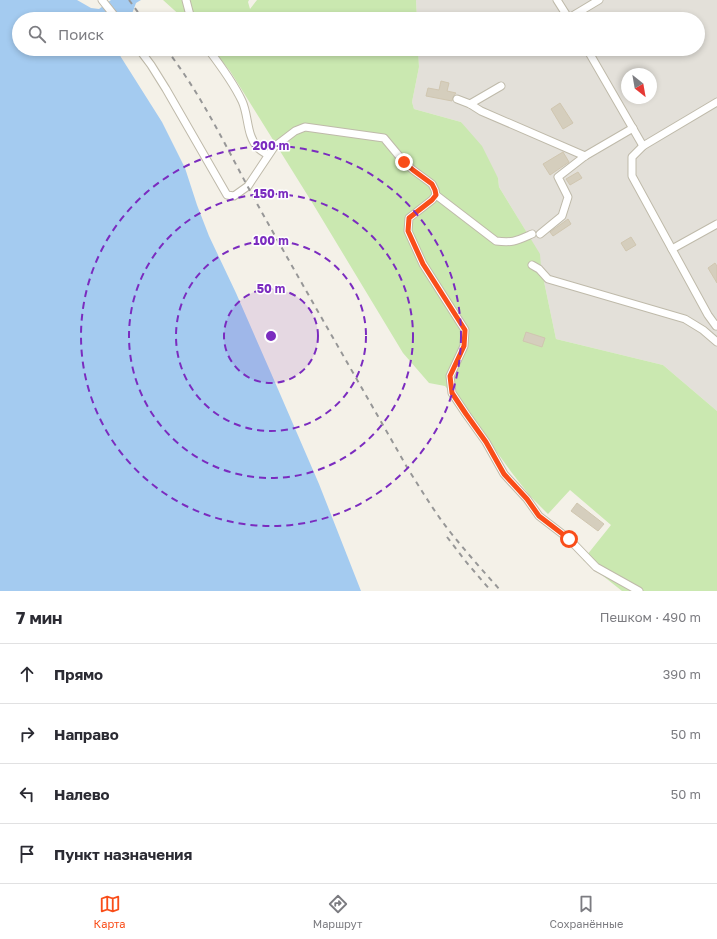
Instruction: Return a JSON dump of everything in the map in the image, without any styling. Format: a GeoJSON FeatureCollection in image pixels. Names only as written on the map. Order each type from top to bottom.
{"type":"FeatureCollection","features":[{"type":"Feature","properties":{"kind":"lane"},"geometry":{"type":"LineString","coordinates":[[102,0],[111,12]]}},
{"type":"Feature","properties":{"kind":"lane"},"geometry":{"type":"LineString","coordinates":[[186,0],[189,12]]}},
{"type":"Feature","properties":{"kind":"lane"},"geometry":{"type":"LineString","coordinates":[[557,0],[565,12]]}},
{"type":"Feature","properties":{"kind":"lane"},"geometry":{"type":"LineString","coordinates":[[580,12],[599,0]]}},
{"type":"Feature","properties":{"kind":"lane"},"geometry":{"type":"LineString","coordinates":[[144,56],[166,89],[227,195],[234,196],[248,186],[274,147],[295,131],[305,127],[384,138],[404,162],[432,184],[436,195],[496,241],[516,241],[532,234]]}},
{"type":"Feature","properties":{"kind":"lane"},"geometry":{"type":"LineString","coordinates":[[213,56],[229,77],[242,102],[248,120],[251,137],[258,148],[268,155]]}},
{"type":"Feature","properties":{"kind":"lane"},"geometry":{"type":"LineString","coordinates":[[591,56],[643,146]]}},
{"type":"Feature","properties":{"kind":"lane"},"geometry":{"type":"LineString","coordinates":[[470,104],[501,86]]}},
{"type":"Feature","properties":{"kind":"lane"},"geometry":{"type":"LineString","coordinates":[[457,99],[585,156]]}},
{"type":"Feature","properties":{"kind":"lane"},"geometry":{"type":"LineString","coordinates":[[717,102],[643,146],[632,157],[632,176],[708,315],[717,327]]}},
{"type":"Feature","properties":{"kind":"lane"},"geometry":{"type":"LineString","coordinates":[[540,234],[562,216],[568,197],[558,177],[585,156],[633,128]]}},
{"type":"Feature","properties":{"kind":"lane"},"geometry":{"type":"LineString","coordinates":[[436,195],[432,200],[409,218],[408,231],[423,264],[465,330],[464,346],[450,376],[452,393],[486,442],[504,474],[527,499],[539,516],[569,539],[596,567],[639,591]]}},
{"type":"Feature","properties":{"kind":"lane"},"geometry":{"type":"LineString","coordinates":[[672,250],[717,224]]}},
{"type":"Feature","properties":{"kind":"lane"},"geometry":{"type":"LineString","coordinates":[[532,265],[539,269],[548,279],[685,319],[703,330],[717,342]]}},
{"type":"Feature","properties":{"kind":"shaded area"},"geometry":{"type":"Polygon","coordinates":[[[416,0],[717,0],[717,411],[663,365],[556,339],[541,267],[527,233],[499,187],[498,178],[461,122],[414,109],[412,102],[419,67],[418,56],[705,56],[705,12],[417,12],[416,0]]]}},
{"type":"Feature","properties":{"kind":"green space"},"geometry":{"type":"Polygon","coordinates":[[[163,0],[249,0],[248,2],[250,9],[257,0],[416,0],[417,12],[176,12],[163,0]]]}},
{"type":"Feature","properties":{"kind":"green space"},"geometry":{"type":"Polygon","coordinates":[[[218,56],[418,56],[419,67],[412,102],[414,109],[461,122],[482,146],[498,178],[499,187],[540,254],[541,267],[556,339],[663,365],[717,411],[717,591],[622,591],[583,560],[611,525],[570,490],[548,514],[530,496],[468,412],[445,386],[429,383],[403,353],[230,71],[218,56]]]}},
{"type":"Feature","properties":{"kind":"water"},"geometry":{"type":"Polygon","coordinates":[[[0,0],[77,0],[91,8],[99,9],[111,0],[141,0],[136,3],[133,12],[12,12],[12,56],[120,56],[162,122],[185,168],[209,236],[236,293],[319,484],[361,591],[0,591],[0,0]]]}},
{"type":"Feature","properties":{"kind":"building"},"geometry":{"type":"Polygon","coordinates":[[[441,81],[449,83],[447,91],[456,93],[452,101],[426,96],[428,88],[439,90],[441,81]]]}},
{"type":"Feature","properties":{"kind":"building"},"geometry":{"type":"Polygon","coordinates":[[[560,103],[573,123],[563,129],[551,109],[560,103]]]}},
{"type":"Feature","properties":{"kind":"building"},"geometry":{"type":"Polygon","coordinates":[[[563,152],[569,162],[550,175],[543,164],[563,152]]]}},
{"type":"Feature","properties":{"kind":"building"},"geometry":{"type":"Polygon","coordinates":[[[578,172],[582,178],[570,185],[566,179],[578,172]]]}},
{"type":"Feature","properties":{"kind":"building"},"geometry":{"type":"Polygon","coordinates":[[[568,219],[571,224],[553,236],[550,232],[568,219]]]}},
{"type":"Feature","properties":{"kind":"building"},"geometry":{"type":"Polygon","coordinates":[[[631,237],[636,245],[626,251],[621,243],[631,237]]]}},
{"type":"Feature","properties":{"kind":"building"},"geometry":{"type":"Polygon","coordinates":[[[715,263],[717,266],[717,283],[708,268],[715,263]]]}},
{"type":"Feature","properties":{"kind":"building"},"geometry":{"type":"Polygon","coordinates":[[[526,332],[545,338],[542,347],[523,341],[526,332]]]}},
{"type":"Feature","properties":{"kind":"building"},"geometry":{"type":"Polygon","coordinates":[[[577,503],[604,524],[598,531],[571,511],[577,503]]]}},
{"type":"Feature","properties":{"kind":"railway"},"geometry":{"type":"LineString","coordinates":[[129,0],[138,12]]}},
{"type":"Feature","properties":{"kind":"railway"},"geometry":{"type":"LineString","coordinates":[[171,56],[214,123],[274,234],[408,469],[445,525],[501,591]]}},
{"type":"Feature","properties":{"kind":"railway"},"geometry":{"type":"LineString","coordinates":[[447,537],[491,591]]}},
{"type":"Feature","properties":{"kind":"route"},"geometry":{"type":"LineString","coordinates":[[404,162],[432,184],[436,195],[432,200],[409,218],[408,231],[423,264],[465,330],[464,346],[450,376],[452,393],[486,442],[504,474],[527,499],[539,516],[569,539]]}}]}
